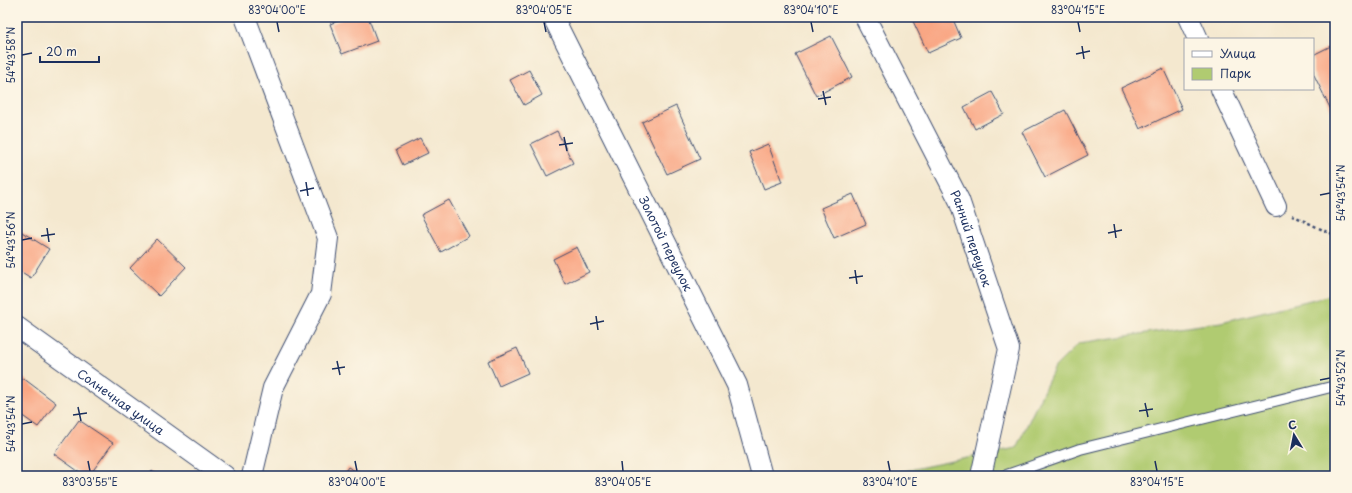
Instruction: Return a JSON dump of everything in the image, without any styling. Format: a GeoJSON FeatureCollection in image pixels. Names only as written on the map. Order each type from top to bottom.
{"type":"FeatureCollection","features":[{"type":"Feature","properties":{"kind":"street","name":"Золотой переулок"},"geometry":{"type":"LineString","coordinates":[[553,17],[737,385],[762,476]]}},
{"type":"Feature","properties":{"kind":"street","name":"Ранний переулок"},"geometry":{"type":"LineString","coordinates":[[865,17],[959,200],[1009,349],[981,476]]}},
{"type":"Feature","properties":{"kind":"street"},"geometry":{"type":"LineString","coordinates":[[1188,17],[1198,38]]}},
{"type":"Feature","properties":{"kind":"street"},"geometry":{"type":"LineString","coordinates":[[247,18],[328,238],[321,294],[273,388],[252,476]]}},
{"type":"Feature","properties":{"kind":"street"},"geometry":{"type":"LineString","coordinates":[[1222,90],[1276,206]]}},
{"type":"Feature","properties":{"kind":"street","name":"Солнечная улица"},"geometry":{"type":"LineString","coordinates":[[17,327],[225,476]]}},
{"type":"Feature","properties":{"kind":"lane"},"geometry":{"type":"LineString","coordinates":[[1004,476],[1080,450],[1335,386]]}},
{"type":"Feature","properties":{"kind":"path"},"geometry":{"type":"LineString","coordinates":[[1276,206],[1329,233],[1335,234]]}},
{"type":"Feature","properties":{"kind":"green space"},"geometry":{"type":"Polygon","coordinates":[[[1335,294],[1335,476],[879,476],[1016,448],[1055,367],[1079,343],[1221,322],[1335,294]]]}},
{"type":"Feature","properties":{"kind":"building"},"geometry":{"type":"Polygon","coordinates":[[[348,17],[368,17],[377,41],[342,54],[330,24],[348,17]]]}},
{"type":"Feature","properties":{"kind":"building"},"geometry":{"type":"Polygon","coordinates":[[[911,17],[952,17],[961,38],[928,53],[911,17]]]}},
{"type":"Feature","properties":{"kind":"building"},"geometry":{"type":"Polygon","coordinates":[[[831,36],[852,77],[816,96],[795,54],[831,36]]]}},
{"type":"Feature","properties":{"kind":"building"},"geometry":{"type":"Polygon","coordinates":[[[1335,44],[1335,118],[1314,75],[1314,54],[1335,44]]]}},
{"type":"Feature","properties":{"kind":"building"},"geometry":{"type":"Polygon","coordinates":[[[1163,68],[1182,109],[1140,129],[1121,88],[1163,68]]]}},
{"type":"Feature","properties":{"kind":"building"},"geometry":{"type":"Polygon","coordinates":[[[529,70],[542,95],[524,105],[510,80],[529,70]]]}},
{"type":"Feature","properties":{"kind":"building"},"geometry":{"type":"Polygon","coordinates":[[[992,92],[1004,114],[975,129],[964,107],[992,92]]]}},
{"type":"Feature","properties":{"kind":"building"},"geometry":{"type":"Polygon","coordinates":[[[676,106],[700,159],[667,174],[642,122],[676,106]]]}},
{"type":"Feature","properties":{"kind":"building"},"geometry":{"type":"Polygon","coordinates":[[[1065,110],[1088,155],[1045,177],[1022,132],[1065,110]]]}},
{"type":"Feature","properties":{"kind":"building"},"geometry":{"type":"Polygon","coordinates":[[[557,131],[573,163],[547,176],[531,144],[557,131]]]}},
{"type":"Feature","properties":{"kind":"building"},"geometry":{"type":"Polygon","coordinates":[[[420,138],[428,153],[403,165],[396,150],[420,138]]]}},
{"type":"Feature","properties":{"kind":"building"},"geometry":{"type":"Polygon","coordinates":[[[768,144],[782,182],[764,189],[749,152],[768,144]]]}},
{"type":"Feature","properties":{"kind":"building"},"geometry":{"type":"Polygon","coordinates":[[[853,194],[866,224],[834,238],[821,208],[853,194]]]}},
{"type":"Feature","properties":{"kind":"building"},"geometry":{"type":"Polygon","coordinates":[[[449,200],[469,236],[441,252],[421,215],[449,200]]]}},
{"type":"Feature","properties":{"kind":"building"},"geometry":{"type":"Polygon","coordinates":[[[17,229],[49,249],[31,278],[17,269],[17,229]]]}},
{"type":"Feature","properties":{"kind":"building"},"geometry":{"type":"Polygon","coordinates":[[[157,239],[186,267],[159,296],[130,268],[157,239]]]}},
{"type":"Feature","properties":{"kind":"building"},"geometry":{"type":"Polygon","coordinates":[[[577,247],[589,272],[565,284],[553,259],[577,247]]]}},
{"type":"Feature","properties":{"kind":"building"},"geometry":{"type":"Polygon","coordinates":[[[517,348],[528,373],[499,386],[488,361],[517,348]]]}},
{"type":"Feature","properties":{"kind":"building"},"geometry":{"type":"Polygon","coordinates":[[[23,378],[56,403],[38,427],[17,412],[17,386],[23,378]]]}},
{"type":"Feature","properties":{"kind":"building"},"geometry":{"type":"Polygon","coordinates":[[[79,420],[113,443],[89,476],[85,476],[54,454],[79,420]]]}},
{"type":"Feature","properties":{"kind":"building"},"geometry":{"type":"Polygon","coordinates":[[[348,467],[363,476],[342,476],[348,467]]]}},
{"type":"Feature","properties":{"kind":"building"},"geometry":{"type":"Polygon","coordinates":[[[152,471],[158,476],[148,476],[152,471]]]}}]}
